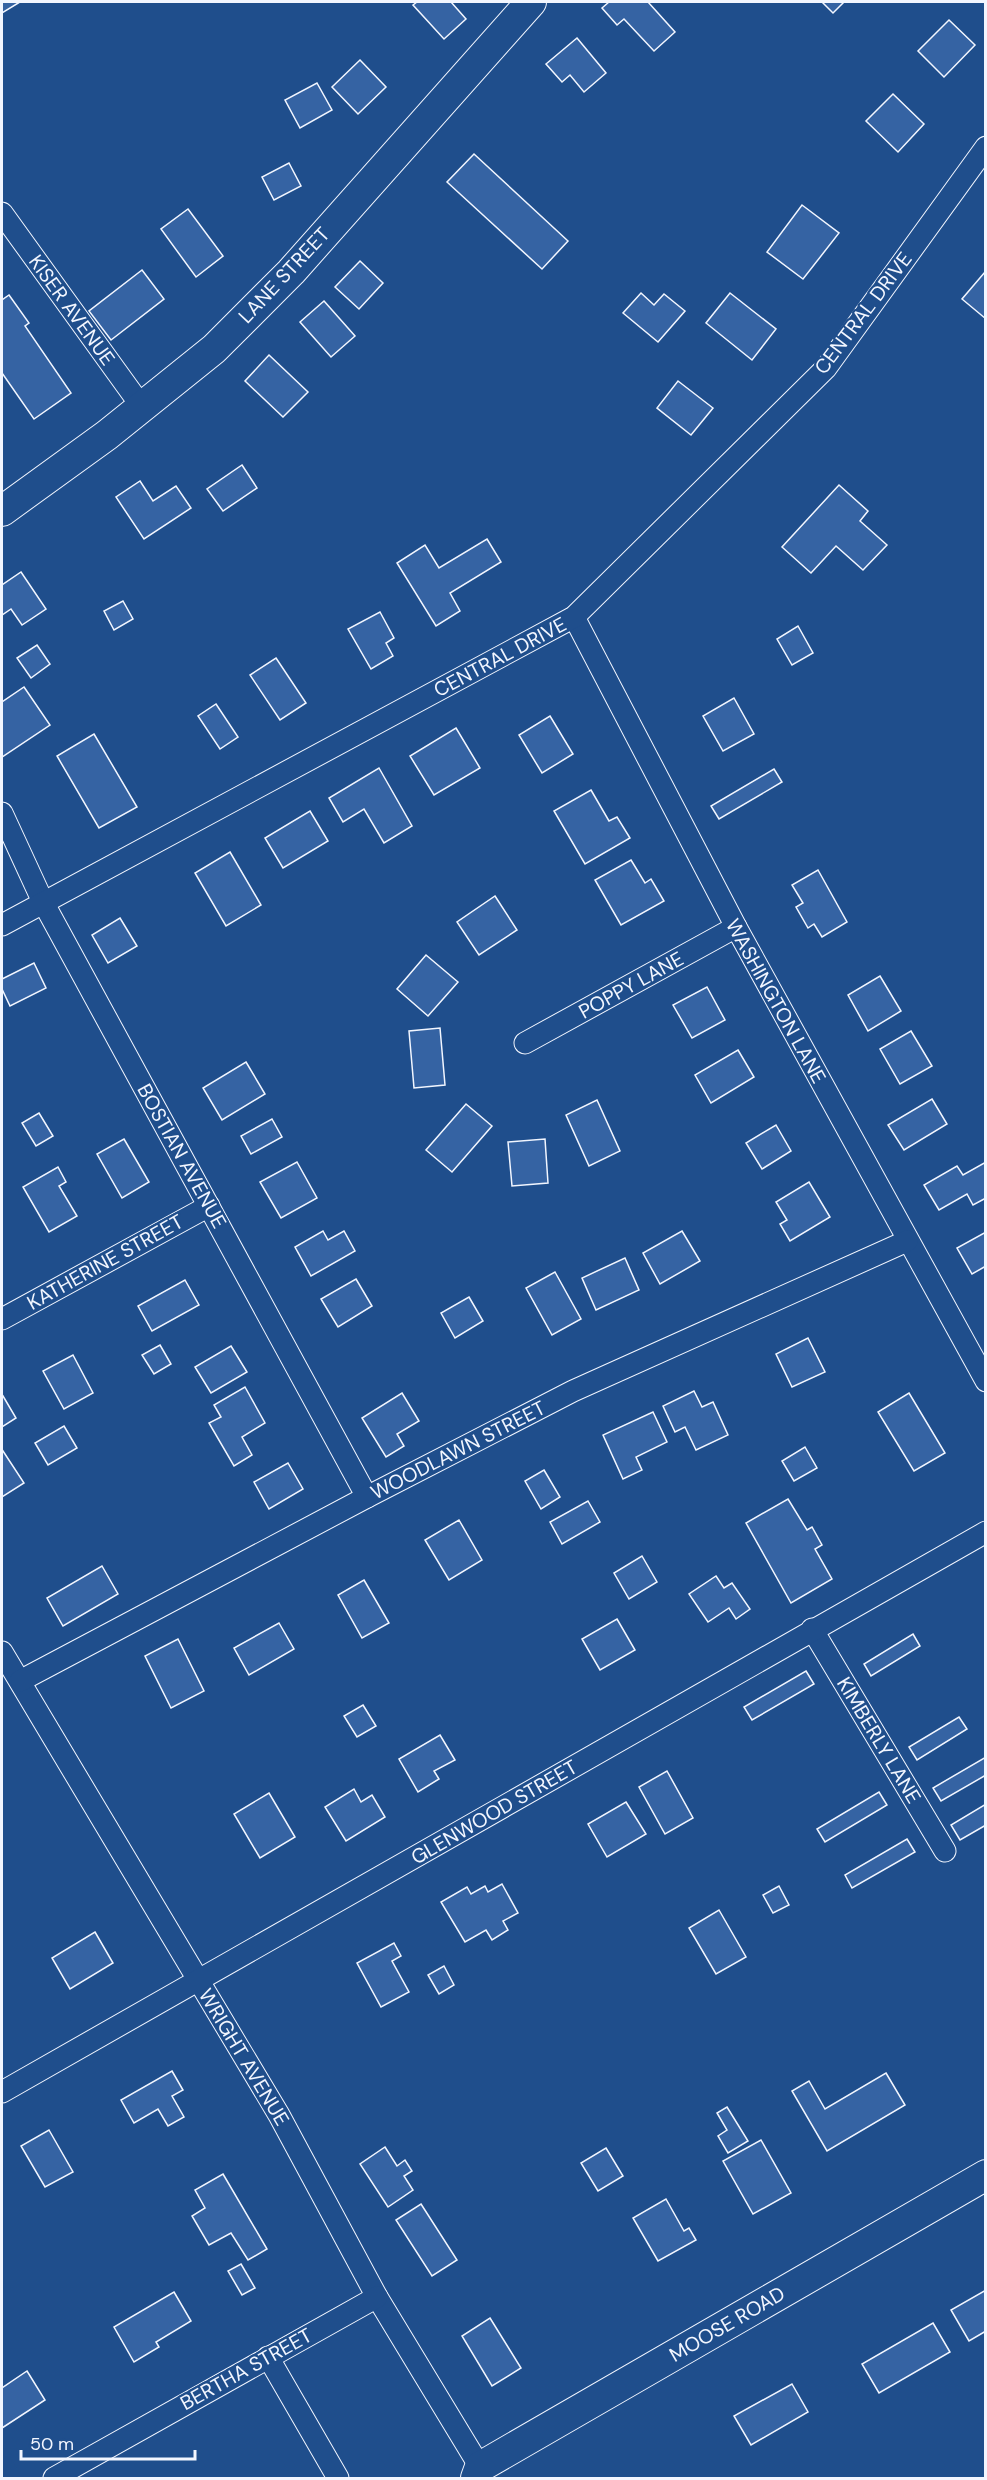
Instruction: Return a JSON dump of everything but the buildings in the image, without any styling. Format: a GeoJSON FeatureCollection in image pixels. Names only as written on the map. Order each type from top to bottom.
{"type":"FeatureCollection","features":[{"type":"Feature","properties":{"kind":"main road","name":"LANE STREET"},"geometry":{"type":"LineString","coordinates":[[2,511],[142,407],[214,349],[291,272],[531,2]]}},
{"type":"Feature","properties":{"kind":"main road","name":"MOOSE ROAD"},"geometry":{"type":"LineString","coordinates":[[478,2473],[986,2175]]}},
{"type":"Feature","properties":{"kind":"street","name":"CENTRAL DRIVE"},"geometry":{"type":"LineString","coordinates":[[2,925],[574,617],[826,368],[986,147]]}},
{"type":"Feature","properties":{"kind":"street","name":"KISER AVENUE"},"geometry":{"type":"LineString","coordinates":[[2,213],[142,407]]}},
{"type":"Feature","properties":{"kind":"street","name":"WASHINGTON LANE"},"geometry":{"type":"LineString","coordinates":[[574,617],[736,927],[986,1381]]}},
{"type":"Feature","properties":{"kind":"street","name":"BOSTIAN AVENUE"},"geometry":{"type":"LineString","coordinates":[[2,813],[43,902],[367,1497]]}},
{"type":"Feature","properties":{"kind":"street","name":"POPPY LANE"},"geometry":{"type":"LineString","coordinates":[[525,1043],[736,927]]}},
{"type":"Feature","properties":{"kind":"street","name":"KATHERINE STREET"},"geometry":{"type":"LineString","coordinates":[[2,1319],[210,1206]]}},
{"type":"Feature","properties":{"kind":"street","name":"WOODLAWN STREET"},"geometry":{"type":"LineString","coordinates":[[20,1682],[367,1497],[573,1391],[907,1241]]}},
{"type":"Feature","properties":{"kind":"street","name":"GLENWOOD STREET"},"geometry":{"type":"LineString","coordinates":[[2,2092],[986,1532]]}},
{"type":"Feature","properties":{"kind":"street","name":"KIMBERLY LANE"},"geometry":{"type":"LineString","coordinates":[[812,1629],[945,1851]]}},
{"type":"Feature","properties":{"kind":"street","name":"WRIGHT AVENUE"},"geometry":{"type":"LineString","coordinates":[[2,1652],[279,2115],[377,2297],[478,2473]]}},
{"type":"Feature","properties":{"kind":"street","name":"BERTHA STREET"},"geometry":{"type":"LineString","coordinates":[[54,2478],[268,2356],[377,2297]]}},
{"type":"Feature","properties":{"kind":"street"},"geometry":{"type":"LineString","coordinates":[[268,2356],[338,2478]]}}]}
